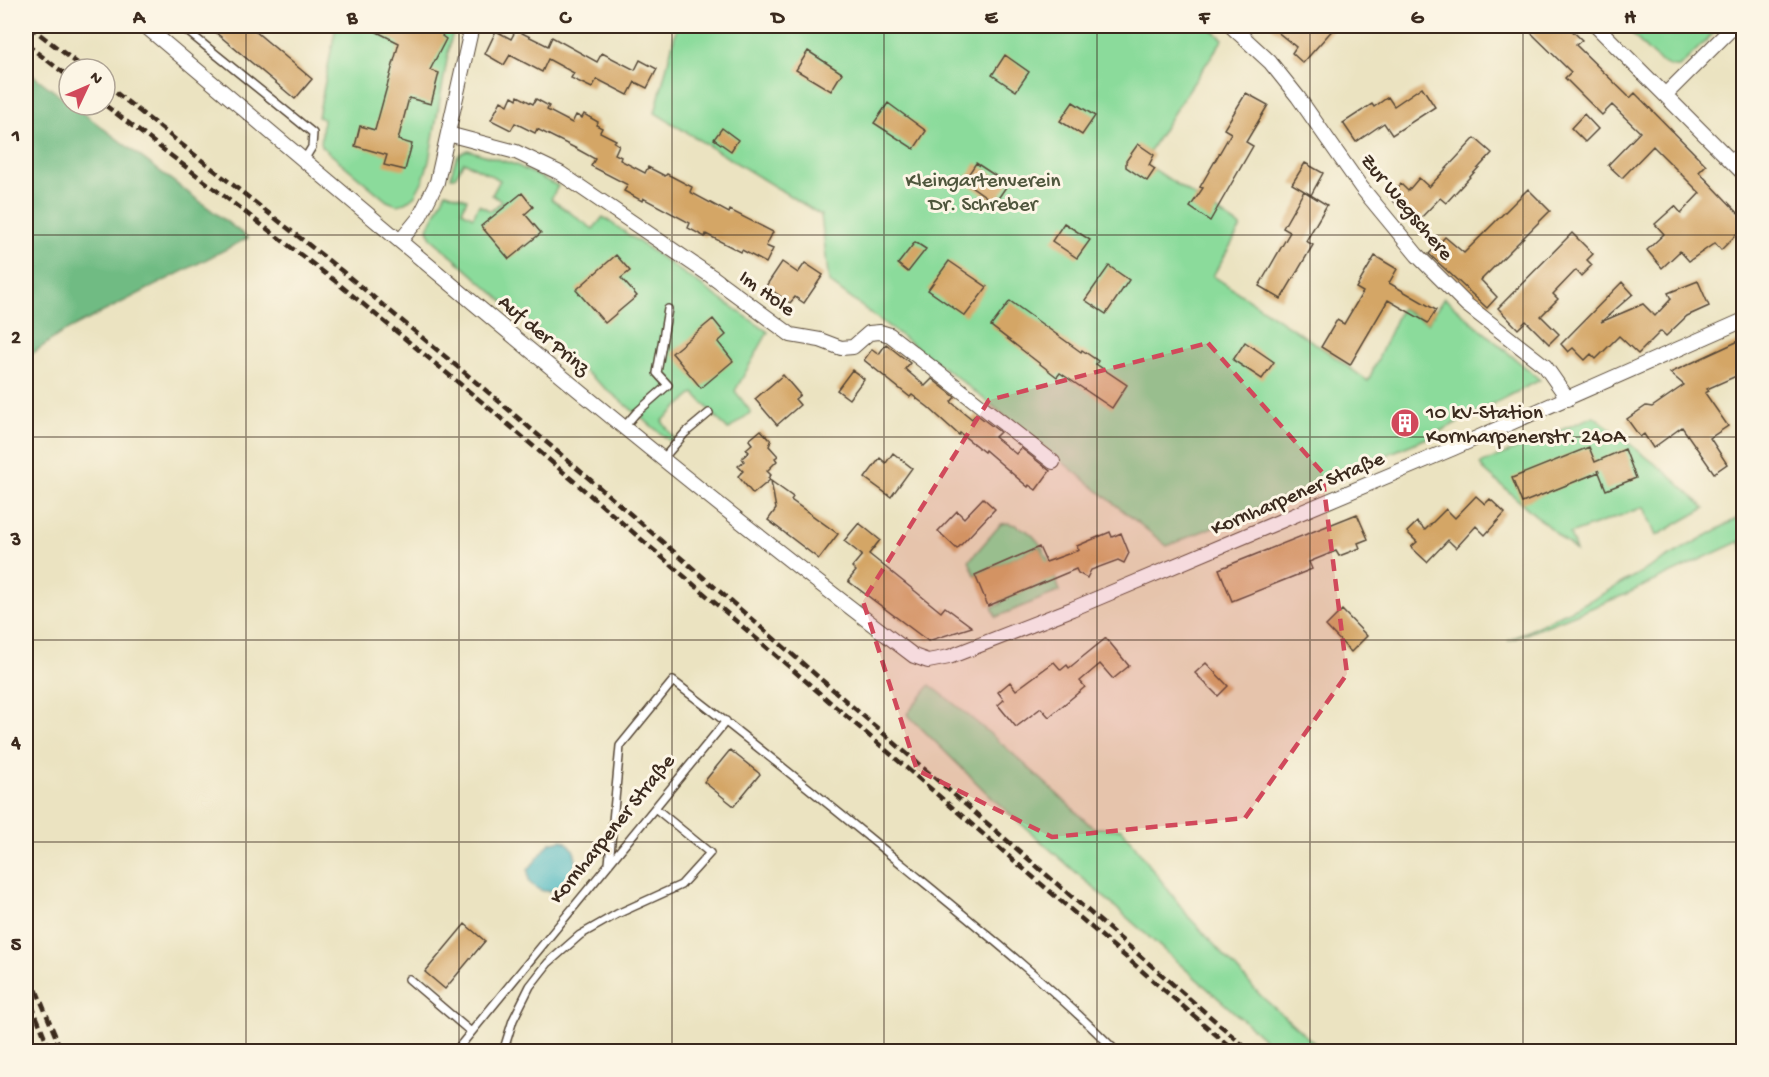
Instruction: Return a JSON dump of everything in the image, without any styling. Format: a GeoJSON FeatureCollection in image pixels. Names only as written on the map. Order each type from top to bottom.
{"type":"FeatureCollection","features":[{"type":"Feature","properties":{"kind":"street","name":"Auf der Prinz"},"geometry":{"type":"LineString","coordinates":[[145,26],[662,460],[813,580],[914,656],[928,661]]}},
{"type":"Feature","properties":{"kind":"street"},"geometry":{"type":"LineString","coordinates":[[400,240],[419,218],[437,182],[472,26]]}},
{"type":"Feature","properties":{"kind":"street","name":"Zur Wegschere"},"geometry":{"type":"LineString","coordinates":[[1231,26],[1270,62],[1298,97],[1361,187],[1417,255],[1467,305],[1545,366],[1568,399]]}},
{"type":"Feature","properties":{"kind":"street"},"geometry":{"type":"LineString","coordinates":[[1596,26],[1743,174]]}},
{"type":"Feature","properties":{"kind":"street"},"geometry":{"type":"LineString","coordinates":[[1665,95],[1734,26]]}},
{"type":"Feature","properties":{"kind":"street","name":"Im Hole"},"geometry":{"type":"LineString","coordinates":[[448,134],[516,152],[560,173],[711,276],[791,335],[820,340],[842,348],[853,347],[869,333],[880,332],[890,335],[1053,462]]}},
{"type":"Feature","properties":{"kind":"street","name":"Kornharpener Straße"},"geometry":{"type":"LineString","coordinates":[[928,661],[949,657],[1082,604],[1568,399],[1743,320]]}},
{"type":"Feature","properties":{"kind":"lane"},"geometry":{"type":"LineString","coordinates":[[182,26],[312,133],[312,147],[304,160]]}},
{"type":"Feature","properties":{"kind":"lane"},"geometry":{"type":"LineString","coordinates":[[624,428],[636,413],[668,385],[657,373],[668,309]]}},
{"type":"Feature","properties":{"kind":"lane"},"geometry":{"type":"LineString","coordinates":[[662,460],[685,433],[709,413]]}},
{"type":"Feature","properties":{"kind":"lane"},"geometry":{"type":"LineString","coordinates":[[609,864],[620,746],[673,681],[726,721],[1002,946],[1072,1006],[1118,1052]]}},
{"type":"Feature","properties":{"kind":"lane","name":"Kornharpener Straße"},"geometry":{"type":"LineString","coordinates":[[455,1052],[726,721]]}},
{"type":"Feature","properties":{"kind":"lane"},"geometry":{"type":"LineString","coordinates":[[503,1052],[513,1020],[530,986],[548,963],[580,935],[617,914],[681,885],[710,853],[655,808]]}},
{"type":"Feature","properties":{"kind":"lane"},"geometry":{"type":"LineString","coordinates":[[409,979],[471,1032]]}},
{"type":"Feature","properties":{"kind":"highlighted area"},"geometry":{"type":"Polygon","coordinates":[[[1208,343],[1322,472],[1347,674],[1245,818],[1052,837],[917,770],[863,601],[989,400],[1208,343]]]}},
{"type":"Feature","properties":{"kind":"green space"},"geometry":{"type":"Polygon","coordinates":[[[336,26],[455,26],[429,161],[415,195],[405,203],[397,205],[387,201],[321,146],[323,119],[318,117],[336,26]]]}},
{"type":"Feature","properties":{"kind":"green space","name":"Kleingartenverein Dr. Schreber"},"geometry":{"type":"Polygon","coordinates":[[[677,26],[1208,26],[1223,39],[1143,162],[1241,227],[1213,276],[1368,381],[1401,308],[1428,323],[1444,298],[1540,380],[1427,438],[1167,546],[959,379],[829,282],[821,215],[655,113],[677,26]]]}},
{"type":"Feature","properties":{"kind":"green space"},"geometry":{"type":"Polygon","coordinates":[[[1625,26],[1721,26],[1679,67],[1672,67],[1657,59],[1625,26]]]}},
{"type":"Feature","properties":{"kind":"green space"},"geometry":{"type":"Polygon","coordinates":[[[26,70],[57,93],[57,117],[88,117],[248,238],[60,334],[26,358],[26,70]]]}},
{"type":"Feature","properties":{"kind":"green space"},"geometry":{"type":"Polygon","coordinates":[[[468,150],[516,165],[558,186],[551,199],[593,229],[603,217],[768,332],[735,391],[751,412],[728,430],[694,393],[662,421],[674,438],[670,441],[555,347],[431,238],[428,228],[446,192],[467,199],[462,211],[473,217],[479,205],[491,211],[502,201],[492,195],[500,180],[464,162],[455,177],[451,177],[457,157],[468,150]]]}},
{"type":"Feature","properties":{"kind":"green space"},"geometry":{"type":"Polygon","coordinates":[[[1594,416],[1668,474],[1705,508],[1656,536],[1644,507],[1570,534],[1576,551],[1480,464],[1594,416]]]}},
{"type":"Feature","properties":{"kind":"green space"},"geometry":{"type":"Polygon","coordinates":[[[1743,515],[1743,551],[1740,541],[1624,595],[1508,641],[1597,597],[1743,515]]]}},
{"type":"Feature","properties":{"kind":"green space"},"geometry":{"type":"Polygon","coordinates":[[[1008,523],[1020,527],[1037,540],[1048,558],[1060,591],[996,617],[992,607],[1001,604],[1000,601],[1052,578],[1039,547],[975,575],[969,561],[1001,524],[1008,523]]]}},
{"type":"Feature","properties":{"kind":"green space"},"geometry":{"type":"Polygon","coordinates":[[[930,685],[1014,754],[1093,828],[1122,829],[1188,916],[1261,996],[1323,1051],[1278,1051],[992,798],[907,714],[930,685]]]}},
{"type":"Feature","properties":{"kind":"water"},"geometry":{"type":"Polygon","coordinates":[[[562,840],[569,844],[574,853],[576,864],[572,872],[557,889],[544,891],[537,888],[529,882],[528,870],[550,843],[562,840]]]}},
{"type":"Feature","properties":{"kind":"building"},"geometry":{"type":"Polygon","coordinates":[[[208,26],[249,26],[312,79],[295,99],[208,26]]]}},
{"type":"Feature","properties":{"kind":"building"},"geometry":{"type":"Polygon","coordinates":[[[365,26],[447,26],[442,36],[446,39],[430,70],[439,73],[431,104],[409,98],[398,140],[412,144],[405,170],[384,165],[387,155],[355,146],[360,126],[375,130],[399,43],[365,26]]]}},
{"type":"Feature","properties":{"kind":"building"},"geometry":{"type":"Polygon","coordinates":[[[1270,26],[1336,26],[1303,63],[1292,53],[1296,47],[1270,26]]]}},
{"type":"Feature","properties":{"kind":"building"},"geometry":{"type":"Polygon","coordinates":[[[1524,26],[1567,26],[1582,40],[1576,45],[1630,98],[1635,93],[1706,165],[1699,172],[1743,218],[1743,228],[1721,250],[1715,243],[1689,261],[1680,251],[1662,268],[1647,250],[1664,234],[1655,224],[1675,206],[1681,213],[1700,193],[1653,146],[1622,178],[1608,165],[1640,132],[1612,105],[1602,115],[1565,78],[1571,72],[1524,26]]]}},
{"type":"Feature","properties":{"kind":"building"},"geometry":{"type":"Polygon","coordinates":[[[516,30],[548,46],[552,37],[597,62],[602,53],[635,70],[640,60],[657,69],[647,88],[635,82],[628,95],[597,79],[592,88],[571,78],[574,73],[548,59],[542,72],[510,55],[504,65],[485,54],[496,31],[511,39],[516,30]]]}},
{"type":"Feature","properties":{"kind":"building"},"geometry":{"type":"Polygon","coordinates":[[[808,51],[842,73],[831,91],[796,70],[808,51]]]}},
{"type":"Feature","properties":{"kind":"building"},"geometry":{"type":"Polygon","coordinates":[[[1005,55],[1029,72],[1016,91],[992,75],[1005,55]]]}},
{"type":"Feature","properties":{"kind":"building"},"geometry":{"type":"Polygon","coordinates":[[[1422,87],[1435,107],[1392,135],[1384,123],[1356,142],[1343,123],[1372,104],[1374,107],[1388,97],[1394,106],[1422,87]]]}},
{"type":"Feature","properties":{"kind":"building"},"geometry":{"type":"Polygon","coordinates":[[[1246,93],[1268,105],[1246,142],[1253,146],[1210,221],[1190,207],[1203,188],[1200,187],[1231,133],[1224,129],[1246,93]]]}},
{"type":"Feature","properties":{"kind":"building"},"geometry":{"type":"Polygon","coordinates":[[[512,96],[517,99],[518,96],[533,104],[536,99],[549,106],[547,110],[572,123],[576,115],[582,118],[584,114],[598,122],[596,125],[602,128],[600,132],[616,140],[614,142],[619,145],[615,154],[621,157],[620,160],[645,173],[648,167],[665,176],[667,174],[692,187],[690,192],[729,213],[730,210],[773,232],[766,246],[773,249],[766,263],[706,234],[705,237],[688,228],[690,223],[643,198],[642,201],[624,191],[628,185],[591,166],[595,159],[575,148],[537,129],[535,133],[515,123],[511,130],[491,120],[501,101],[508,105],[512,96]]]}},
{"type":"Feature","properties":{"kind":"building"},"geometry":{"type":"Polygon","coordinates":[[[1073,102],[1095,116],[1082,135],[1060,121],[1073,102]]]}},
{"type":"Feature","properties":{"kind":"building"},"geometry":{"type":"Polygon","coordinates":[[[888,103],[926,131],[914,149],[874,123],[888,103]]]}},
{"type":"Feature","properties":{"kind":"building"},"geometry":{"type":"Polygon","coordinates":[[[1584,114],[1598,129],[1585,142],[1571,128],[1584,114]]]}},
{"type":"Feature","properties":{"kind":"building"},"geometry":{"type":"Polygon","coordinates":[[[722,128],[738,140],[731,151],[714,139],[722,128]]]}},
{"type":"Feature","properties":{"kind":"building"},"geometry":{"type":"Polygon","coordinates":[[[1475,138],[1492,153],[1446,203],[1440,198],[1416,223],[1389,197],[1401,184],[1408,191],[1419,178],[1429,187],[1475,138]]]}},
{"type":"Feature","properties":{"kind":"building"},"geometry":{"type":"Polygon","coordinates":[[[1138,144],[1154,155],[1149,165],[1155,169],[1147,181],[1126,167],[1126,161],[1138,144]]]}},
{"type":"Feature","properties":{"kind":"building"},"geometry":{"type":"Polygon","coordinates":[[[976,163],[1008,184],[995,203],[964,181],[976,163]]]}},
{"type":"Feature","properties":{"kind":"building"},"geometry":{"type":"Polygon","coordinates":[[[1305,163],[1323,173],[1311,195],[1292,184],[1305,163]]]}},
{"type":"Feature","properties":{"kind":"building"},"geometry":{"type":"Polygon","coordinates":[[[1528,189],[1550,211],[1481,280],[1497,297],[1487,308],[1429,254],[1445,237],[1464,253],[1528,189]]]}},
{"type":"Feature","properties":{"kind":"building"},"geometry":{"type":"Polygon","coordinates":[[[1304,191],[1327,205],[1306,241],[1313,245],[1281,299],[1259,286],[1290,232],[1283,228],[1304,191]]]}},
{"type":"Feature","properties":{"kind":"building"},"geometry":{"type":"Polygon","coordinates":[[[522,193],[533,207],[525,214],[541,233],[509,259],[481,226],[522,193]]]}},
{"type":"Feature","properties":{"kind":"building"},"geometry":{"type":"Polygon","coordinates":[[[1064,223],[1090,240],[1077,258],[1052,241],[1064,223]]]}},
{"type":"Feature","properties":{"kind":"building"},"geometry":{"type":"Polygon","coordinates":[[[1572,233],[1593,254],[1587,260],[1592,265],[1581,276],[1576,270],[1553,294],[1558,299],[1541,316],[1559,334],[1549,344],[1526,321],[1518,329],[1498,308],[1572,233]]]}},
{"type":"Feature","properties":{"kind":"building"},"geometry":{"type":"Polygon","coordinates":[[[915,242],[926,249],[908,272],[898,264],[915,242]]]}},
{"type":"Feature","properties":{"kind":"building"},"geometry":{"type":"Polygon","coordinates":[[[616,255],[630,271],[621,278],[637,296],[605,323],[576,290],[616,255]]]}},
{"type":"Feature","properties":{"kind":"building"},"geometry":{"type":"Polygon","coordinates":[[[1375,256],[1397,269],[1389,283],[1436,310],[1428,323],[1388,300],[1350,365],[1321,347],[1337,320],[1344,324],[1363,292],[1356,288],[1375,256]]]}},
{"type":"Feature","properties":{"kind":"building"},"geometry":{"type":"Polygon","coordinates":[[[949,261],[987,287],[965,316],[928,290],[949,261]]]}},
{"type":"Feature","properties":{"kind":"building"},"geometry":{"type":"Polygon","coordinates":[[[782,262],[798,273],[805,263],[823,275],[804,303],[795,297],[790,303],[766,286],[782,262]]]}},
{"type":"Feature","properties":{"kind":"building"},"geometry":{"type":"Polygon","coordinates":[[[1109,266],[1129,280],[1106,314],[1085,300],[1109,266]]]}},
{"type":"Feature","properties":{"kind":"building"},"geometry":{"type":"Polygon","coordinates":[[[1698,281],[1709,306],[1687,316],[1666,336],[1661,331],[1638,354],[1619,336],[1596,359],[1591,354],[1585,360],[1573,348],[1568,352],[1561,344],[1622,282],[1633,294],[1601,322],[1643,304],[1655,316],[1671,299],[1668,293],[1698,281]]]}},
{"type":"Feature","properties":{"kind":"building"},"geometry":{"type":"Polygon","coordinates":[[[1010,301],[1081,352],[1082,350],[1098,361],[1096,364],[1127,385],[1112,408],[1060,373],[1057,377],[991,326],[1010,301]]]}},
{"type":"Feature","properties":{"kind":"building"},"geometry":{"type":"Polygon","coordinates":[[[713,319],[726,335],[718,342],[733,361],[701,388],[672,353],[713,319]]]}},
{"type":"Feature","properties":{"kind":"building"},"geometry":{"type":"Polygon","coordinates":[[[1743,339],[1743,373],[1707,389],[1709,391],[1705,393],[1728,426],[1710,438],[1727,464],[1714,473],[1682,427],[1653,448],[1644,434],[1640,437],[1627,419],[1646,406],[1652,407],[1684,385],[1670,373],[1743,339]]]}},
{"type":"Feature","properties":{"kind":"building"},"geometry":{"type":"Polygon","coordinates":[[[1245,342],[1274,362],[1262,379],[1233,360],[1245,342]]]}},
{"type":"Feature","properties":{"kind":"building"},"geometry":{"type":"Polygon","coordinates":[[[886,344],[910,363],[905,369],[925,386],[932,379],[955,397],[951,402],[972,419],[976,414],[1000,432],[995,437],[1016,454],[1021,448],[1050,471],[1036,490],[1029,485],[1028,487],[985,450],[984,452],[960,433],[959,435],[928,407],[912,395],[910,397],[864,360],[872,349],[879,354],[886,344]]]}},
{"type":"Feature","properties":{"kind":"building"},"geometry":{"type":"Polygon","coordinates":[[[852,370],[864,379],[849,399],[837,390],[852,370]]]}},
{"type":"Feature","properties":{"kind":"building"},"geometry":{"type":"Polygon","coordinates":[[[783,375],[800,395],[795,399],[800,405],[777,425],[755,399],[783,375]]]}},
{"type":"Feature","properties":{"kind":"building"},"geometry":{"type":"Polygon","coordinates":[[[761,430],[771,441],[769,446],[778,456],[775,458],[777,461],[767,471],[771,475],[768,478],[770,480],[753,494],[738,476],[743,471],[738,466],[749,452],[746,449],[752,444],[749,440],[761,430]]]}},
{"type":"Feature","properties":{"kind":"building"},"geometry":{"type":"Polygon","coordinates":[[[1589,447],[1595,462],[1625,449],[1636,478],[1606,490],[1599,472],[1522,503],[1512,478],[1589,447]]]}},
{"type":"Feature","properties":{"kind":"building"},"geometry":{"type":"Polygon","coordinates":[[[893,453],[912,468],[891,497],[865,478],[880,458],[886,463],[893,453]]]}},
{"type":"Feature","properties":{"kind":"building"},"geometry":{"type":"Polygon","coordinates":[[[771,481],[793,497],[791,500],[838,534],[819,559],[768,520],[776,509],[771,481]]]}},
{"type":"Feature","properties":{"kind":"building"},"geometry":{"type":"Polygon","coordinates":[[[1476,496],[1485,504],[1490,499],[1505,513],[1485,535],[1476,526],[1456,548],[1448,540],[1427,562],[1411,547],[1417,542],[1407,532],[1417,522],[1425,530],[1446,509],[1455,518],[1476,496]]]}},
{"type":"Feature","properties":{"kind":"building"},"geometry":{"type":"Polygon","coordinates":[[[983,498],[995,509],[957,549],[938,531],[957,511],[964,518],[983,498]]]}},
{"type":"Feature","properties":{"kind":"building"},"geometry":{"type":"Polygon","coordinates":[[[1357,514],[1368,539],[1358,543],[1360,548],[1339,556],[1336,551],[1309,562],[1312,569],[1232,601],[1219,569],[1357,514]]]}},
{"type":"Feature","properties":{"kind":"building"},"geometry":{"type":"Polygon","coordinates":[[[859,523],[880,540],[869,554],[941,612],[945,607],[972,627],[928,641],[848,581],[856,571],[852,567],[862,555],[844,541],[859,523]]]}},
{"type":"Feature","properties":{"kind":"building"},"geometry":{"type":"Polygon","coordinates":[[[1110,532],[1112,537],[1121,533],[1129,553],[1124,563],[1118,560],[1091,570],[1087,578],[1078,573],[1076,569],[988,606],[975,575],[1039,547],[1046,562],[1079,550],[1077,546],[1110,532]]]}},
{"type":"Feature","properties":{"kind":"building"},"geometry":{"type":"Polygon","coordinates":[[[1342,610],[1367,636],[1351,652],[1326,626],[1342,610]]]}},
{"type":"Feature","properties":{"kind":"building"},"geometry":{"type":"Polygon","coordinates":[[[1106,638],[1129,666],[1113,679],[1100,664],[1080,681],[1085,687],[1049,717],[1041,708],[1016,727],[998,705],[1004,700],[998,692],[1010,682],[1016,690],[1054,662],[1061,670],[1067,665],[1069,668],[1106,638]]]}},
{"type":"Feature","properties":{"kind":"building"},"geometry":{"type":"Polygon","coordinates":[[[1206,663],[1228,686],[1218,696],[1195,673],[1206,663]]]}},
{"type":"Feature","properties":{"kind":"building"},"geometry":{"type":"Polygon","coordinates":[[[730,750],[760,774],[734,806],[704,782],[730,750]]]}},
{"type":"Feature","properties":{"kind":"building"},"geometry":{"type":"Polygon","coordinates":[[[465,924],[485,941],[445,989],[425,972],[465,924]]]}},
{"type":"Feature","properties":{"kind":"railway"},"geometry":{"type":"LineString","coordinates":[[29,26],[69,57]]}},
{"type":"Feature","properties":{"kind":"railway"},"geometry":{"type":"LineString","coordinates":[[26,44],[57,68]]}},
{"type":"Feature","properties":{"kind":"railway"},"geometry":{"type":"LineString","coordinates":[[117,93],[342,271],[489,393],[1251,1052]]}},
{"type":"Feature","properties":{"kind":"railway"},"geometry":{"type":"LineString","coordinates":[[117,114],[335,281],[482,402],[1236,1052]]}},
{"type":"Feature","properties":{"kind":"railway"},"geometry":{"type":"LineString","coordinates":[[26,965],[62,1052]]}},
{"type":"Feature","properties":{"kind":"railway"},"geometry":{"type":"LineString","coordinates":[[26,991],[51,1052]]}},
{"type":"Feature","properties":{"kind":"railway"},"geometry":{"type":"LineString","coordinates":[[26,1038],[31,1052]]}},
{"type":"Feature","properties":{"kind":"place","name":"10 kV-Station Kornharpenerstr. 240A"},"geometry":{"type":"Point","coordinates":[1405,423]}}]}
